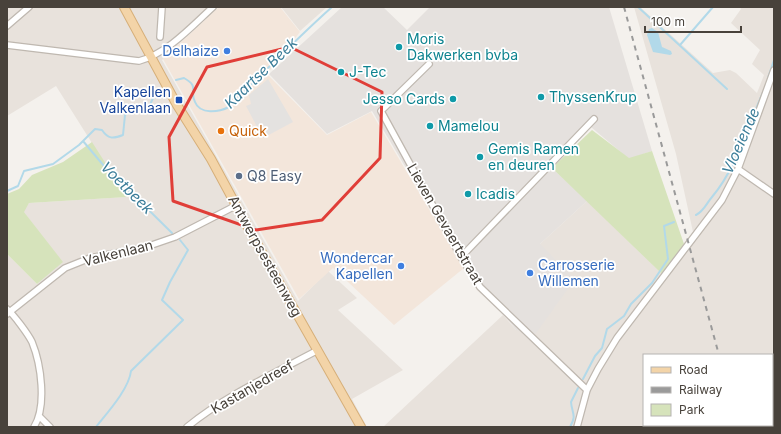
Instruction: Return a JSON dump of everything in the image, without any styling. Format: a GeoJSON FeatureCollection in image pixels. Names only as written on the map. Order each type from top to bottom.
{"type":"FeatureCollection","features":[{"type":"Feature","properties":{"kind":"main road","name":"Antwerpsesteenweg"},"geometry":{"type":"LineString","coordinates":[[124,7],[168,87],[237,205],[251,233],[360,427]]}},
{"type":"Feature","properties":{"kind":"street"},"geometry":{"type":"LineString","coordinates":[[7,26],[29,7]]}},
{"type":"Feature","properties":{"kind":"street"},"geometry":{"type":"LineString","coordinates":[[160,37],[162,7]]}},
{"type":"Feature","properties":{"kind":"street"},"geometry":{"type":"LineString","coordinates":[[7,45],[139,60],[152,57],[166,49],[213,7]]}},
{"type":"Feature","properties":{"kind":"street","name":"Lieven Gevaertstraat"},"geometry":{"type":"LineString","coordinates":[[429,64],[381,110],[461,257],[480,287],[587,390]]}},
{"type":"Feature","properties":{"kind":"street"},"geometry":{"type":"LineString","coordinates":[[577,427],[587,390],[617,338],[722,200],[738,169],[774,70]]}},
{"type":"Feature","properties":{"kind":"street"},"geometry":{"type":"LineString","coordinates":[[461,257],[594,119]]}},
{"type":"Feature","properties":{"kind":"street"},"geometry":{"type":"LineString","coordinates":[[738,169],[774,194]]}},
{"type":"Feature","properties":{"kind":"street","name":"Valkenlaan"},"geometry":{"type":"LineString","coordinates":[[8,312],[65,268],[90,258],[143,248],[175,237],[237,205]]}},
{"type":"Feature","properties":{"kind":"street"},"geometry":{"type":"LineString","coordinates":[[8,312],[31,341],[41,375],[40,417],[34,427]]}},
{"type":"Feature","properties":{"kind":"street","name":"Kastanjedreef"},"geometry":{"type":"LineString","coordinates":[[187,427],[198,418],[253,385],[318,350]]}},
{"type":"Feature","properties":{"kind":"street"},"geometry":{"type":"LineString","coordinates":[[40,417],[50,427]]}},
{"type":"Feature","properties":{"kind":"highlighted area"},"geometry":{"type":"Polygon","coordinates":[[[290,47],[382,92],[380,158],[322,220],[256,230],[173,201],[169,137],[207,67],[290,47]]]}},
{"type":"Feature","properties":{"kind":"shaded area"},"geometry":{"type":"Polygon","coordinates":[[[7,7],[218,7],[162,60],[298,301],[328,271],[357,298],[338,310],[403,370],[352,399],[367,427],[7,427],[7,254],[37,284],[62,262],[23,211],[29,203],[126,197],[56,86],[7,116],[7,7]]]}},
{"type":"Feature","properties":{"kind":"shaded area"},"geometry":{"type":"Polygon","coordinates":[[[219,7],[280,7],[300,32],[267,74],[327,135],[371,112],[464,268],[394,325],[333,268],[299,299],[163,59],[219,7]]]}},
{"type":"Feature","properties":{"kind":"shaded area"},"geometry":{"type":"Polygon","coordinates":[[[281,7],[327,7],[300,31],[281,7]]]}},
{"type":"Feature","properties":{"kind":"shaded area"},"geometry":{"type":"Polygon","coordinates":[[[342,7],[383,7],[407,30],[430,7],[609,7],[652,151],[629,159],[591,127],[552,168],[587,201],[540,244],[575,279],[534,336],[516,330],[465,267],[372,111],[327,134],[269,74],[342,7]]]}},
{"type":"Feature","properties":{"kind":"shaded area"},"geometry":{"type":"Polygon","coordinates":[[[634,7],[640,7],[713,73],[730,70],[736,73],[757,93],[764,75],[752,64],[760,50],[731,23],[741,9],[740,7],[774,7],[774,427],[383,427],[503,315],[516,330],[540,244],[587,201],[662,274],[693,232],[676,154],[634,7]]]}},
{"type":"Feature","properties":{"kind":"shaded area"},"geometry":{"type":"Polygon","coordinates":[[[268,79],[293,122],[263,138],[246,106],[251,104],[249,95],[268,79]]]}},
{"type":"Feature","properties":{"kind":"green space"},"geometry":{"type":"Polygon","coordinates":[[[592,130],[629,158],[652,151],[684,244],[662,274],[552,168],[592,130]]]}},
{"type":"Feature","properties":{"kind":"green space"},"geometry":{"type":"Polygon","coordinates":[[[92,142],[127,197],[29,203],[24,212],[63,262],[37,284],[7,254],[7,194],[19,189],[32,175],[63,162],[92,142]]]}},
{"type":"Feature","properties":{"kind":"water"},"geometry":{"type":"Polygon","coordinates":[[[652,28],[658,32],[662,47],[671,51],[672,54],[670,55],[653,52],[647,35],[649,29],[652,28]]]}},
{"type":"Feature","properties":{"kind":"waterway","name":"Kaartse Beek"},"geometry":{"type":"LineString","coordinates":[[176,80],[184,78],[192,84],[193,98],[197,106],[201,109],[205,111],[215,111],[229,107],[332,7]]}},
{"type":"Feature","properties":{"kind":"waterway"},"geometry":{"type":"LineString","coordinates":[[638,7],[727,89]]}},
{"type":"Feature","properties":{"kind":"waterway"},"geometry":{"type":"LineString","coordinates":[[680,45],[713,7]]}},
{"type":"Feature","properties":{"kind":"waterway","name":"Vloeiende"},"geometry":{"type":"LineString","coordinates":[[768,78],[774,60]]}},
{"type":"Feature","properties":{"kind":"waterway","name":"Vloeiende"},"geometry":{"type":"LineString","coordinates":[[696,215],[705,207],[729,172],[765,88]]}},
{"type":"Feature","properties":{"kind":"waterway","name":"Kaartse Beek"},"geometry":{"type":"LineString","coordinates":[[7,191],[18,186],[24,171],[53,164],[79,145],[95,129],[102,130],[109,137],[123,135],[125,115],[129,112],[149,107],[153,98],[160,91]]}},
{"type":"Feature","properties":{"kind":"waterway","name":"Voetbeek"},"geometry":{"type":"LineString","coordinates":[[83,141],[104,166],[172,233]]}},
{"type":"Feature","properties":{"kind":"waterway","name":"Vloeiende"},"geometry":{"type":"LineString","coordinates":[[583,379],[595,356],[602,348],[607,329],[624,316],[631,304],[652,283],[668,259],[664,226],[674,222]]}},
{"type":"Feature","properties":{"kind":"waterway","name":"Voetbeek"},"geometry":{"type":"LineString","coordinates":[[96,427],[122,393],[131,371],[183,320],[162,300],[170,282],[188,250],[180,240]]}},
{"type":"Feature","properties":{"kind":"waterway","name":"Vloeiende"},"geometry":{"type":"LineString","coordinates":[[570,427],[574,417],[571,402],[578,388]]}},
{"type":"Feature","properties":{"kind":"railway"},"geometry":{"type":"LineString","coordinates":[[624,7],[719,354]]}},
{"type":"Feature","properties":{"kind":"place","name":"Moris Dakwerken bvba"},"geometry":{"type":"Point","coordinates":[399,47]}},
{"type":"Feature","properties":{"kind":"place","name":"Delhaize"},"geometry":{"type":"Point","coordinates":[227,51]}},
{"type":"Feature","properties":{"kind":"place","name":"J-Tec"},"geometry":{"type":"Point","coordinates":[341,72]}},
{"type":"Feature","properties":{"kind":"place","name":"ThyssenKrup"},"geometry":{"type":"Point","coordinates":[541,97]}},
{"type":"Feature","properties":{"kind":"place","name":"Jesso Cards"},"geometry":{"type":"Point","coordinates":[453,99]}},
{"type":"Feature","properties":{"kind":"place","name":"Kapellen Valkenlaan"},"geometry":{"type":"Point","coordinates":[179,100]}},
{"type":"Feature","properties":{"kind":"place","name":"Mamelou"},"geometry":{"type":"Point","coordinates":[430,126]}},
{"type":"Feature","properties":{"kind":"place","name":"Quick"},"geometry":{"type":"Point","coordinates":[221,131]}},
{"type":"Feature","properties":{"kind":"place","name":"Gemis Ramen en deuren"},"geometry":{"type":"Point","coordinates":[480,157]}},
{"type":"Feature","properties":{"kind":"place","name":"Q8 Easy"},"geometry":{"type":"Point","coordinates":[239,176]}},
{"type":"Feature","properties":{"kind":"place","name":"Icadis"},"geometry":{"type":"Point","coordinates":[468,194]}},
{"type":"Feature","properties":{"kind":"place","name":"Wondercar Kapellen"},"geometry":{"type":"Point","coordinates":[401,266]}},
{"type":"Feature","properties":{"kind":"place","name":"Carrosserie Willemen"},"geometry":{"type":"Point","coordinates":[530,273]}}]}
